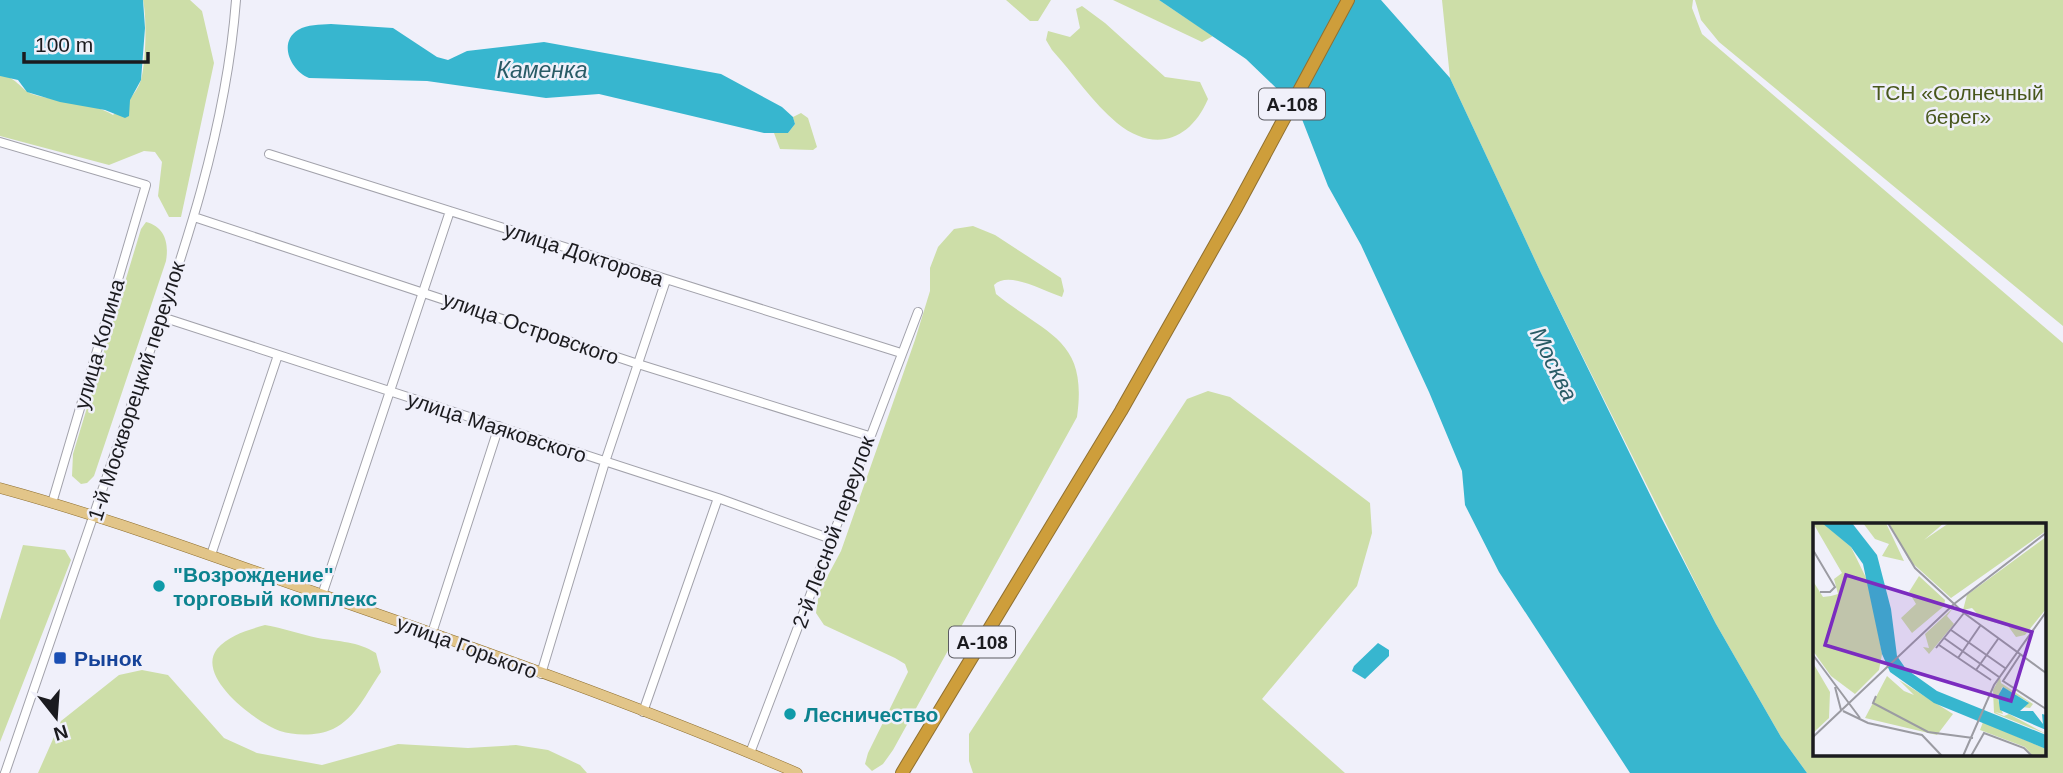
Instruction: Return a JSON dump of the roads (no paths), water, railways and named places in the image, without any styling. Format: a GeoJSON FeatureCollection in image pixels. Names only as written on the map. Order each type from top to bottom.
{"type":"FeatureCollection","features":[{"type":"Feature","properties":{"kind":"highway","name":"А-108"},"geometry":{"type":"LineString","coordinates":[[902,773],[1121,411],[1236,208],[1348,0]]}},
{"type":"Feature","properties":{"kind":"main road","name":"улица Горького"},"geometry":{"type":"LineString","coordinates":[[0,488],[94,515],[432,633],[797,773]]}},
{"type":"Feature","properties":{"kind":"street","name":"1-й Москворецкий переулок"},"geometry":{"type":"LineString","coordinates":[[5,773],[194,217],[222,111],[236,0]]}},
{"type":"Feature","properties":{"kind":"street","name":"улица Колина"},"geometry":{"type":"LineString","coordinates":[[0,142],[146,185],[52,503]]}},
{"type":"Feature","properties":{"kind":"street","name":"улица Докторова"},"geometry":{"type":"LineString","coordinates":[[269,154],[901,353]]}},
{"type":"Feature","properties":{"kind":"street"},"geometry":{"type":"LineString","coordinates":[[322,595],[450,211]]}},
{"type":"Feature","properties":{"kind":"street","name":"улица Островского"},"geometry":{"type":"LineString","coordinates":[[194,217],[638,364],[869,436]]}},
{"type":"Feature","properties":{"kind":"street"},"geometry":{"type":"LineString","coordinates":[[541,674],[605,462],[666,280]]}},
{"type":"Feature","properties":{"kind":"street","name":"2-й Лесной переулок"},"geometry":{"type":"LineString","coordinates":[[750,753],[918,312]]}},
{"type":"Feature","properties":{"kind":"street","name":"улица Маяковского"},"geometry":{"type":"LineString","coordinates":[[162,317],[718,498],[831,539]]}},
{"type":"Feature","properties":{"kind":"street"},"geometry":{"type":"LineString","coordinates":[[211,555],[278,355]]}},
{"type":"Feature","properties":{"kind":"street"},"geometry":{"type":"LineString","coordinates":[[432,633],[499,426]]}},
{"type":"Feature","properties":{"kind":"street"},"geometry":{"type":"LineString","coordinates":[[643,712],[718,498]]}},
{"type":"Feature","properties":{"kind":"water"},"geometry":{"type":"Polygon","coordinates":[[[0,0],[143,0],[145,28],[141,80],[130,100],[129,116],[125,118],[105,110],[60,102],[27,92],[18,80],[0,76],[0,0]]]}},
{"type":"Feature","properties":{"kind":"water","name":"Москва"},"geometry":{"type":"Polygon","coordinates":[[[1159,0],[1381,0],[1450,78],[1541,273],[1662,519],[1716,624],[1781,737],[1807,773],[1630,773],[1499,572],[1465,505],[1462,471],[1429,392],[1361,245],[1328,186],[1298,109],[1246,59],[1159,0]]]}},
{"type":"Feature","properties":{"kind":"water","name":"Каменка"},"geometry":{"type":"Polygon","coordinates":[[[331,24],[393,28],[437,57],[448,60],[467,51],[544,42],[721,74],[782,107],[793,117],[795,124],[788,133],[764,133],[599,94],[546,98],[427,81],[309,78],[293,64],[289,57],[288,42],[302,28],[331,24]]]}},
{"type":"Feature","properties":{"kind":"water"},"geometry":{"type":"Polygon","coordinates":[[[1378,643],[1389,650],[1389,656],[1365,679],[1352,671],[1378,643]]]}},
{"type":"Feature","properties":{"kind":"place","name":"\"Возрождение\" торговый комплекс"},"geometry":{"type":"Point","coordinates":[159,586]}},
{"type":"Feature","properties":{"kind":"place","name":"Рынок"},"geometry":{"type":"Point","coordinates":[60,658]}},
{"type":"Feature","properties":{"kind":"place","name":"Лесничество"},"geometry":{"type":"Point","coordinates":[790,714]}},
{"type":"Feature","properties":{"kind":"park label","name":"ТСН «Солнечный берег»"},"geometry":{"type":"Point","coordinates":[1958,104]}}]}
